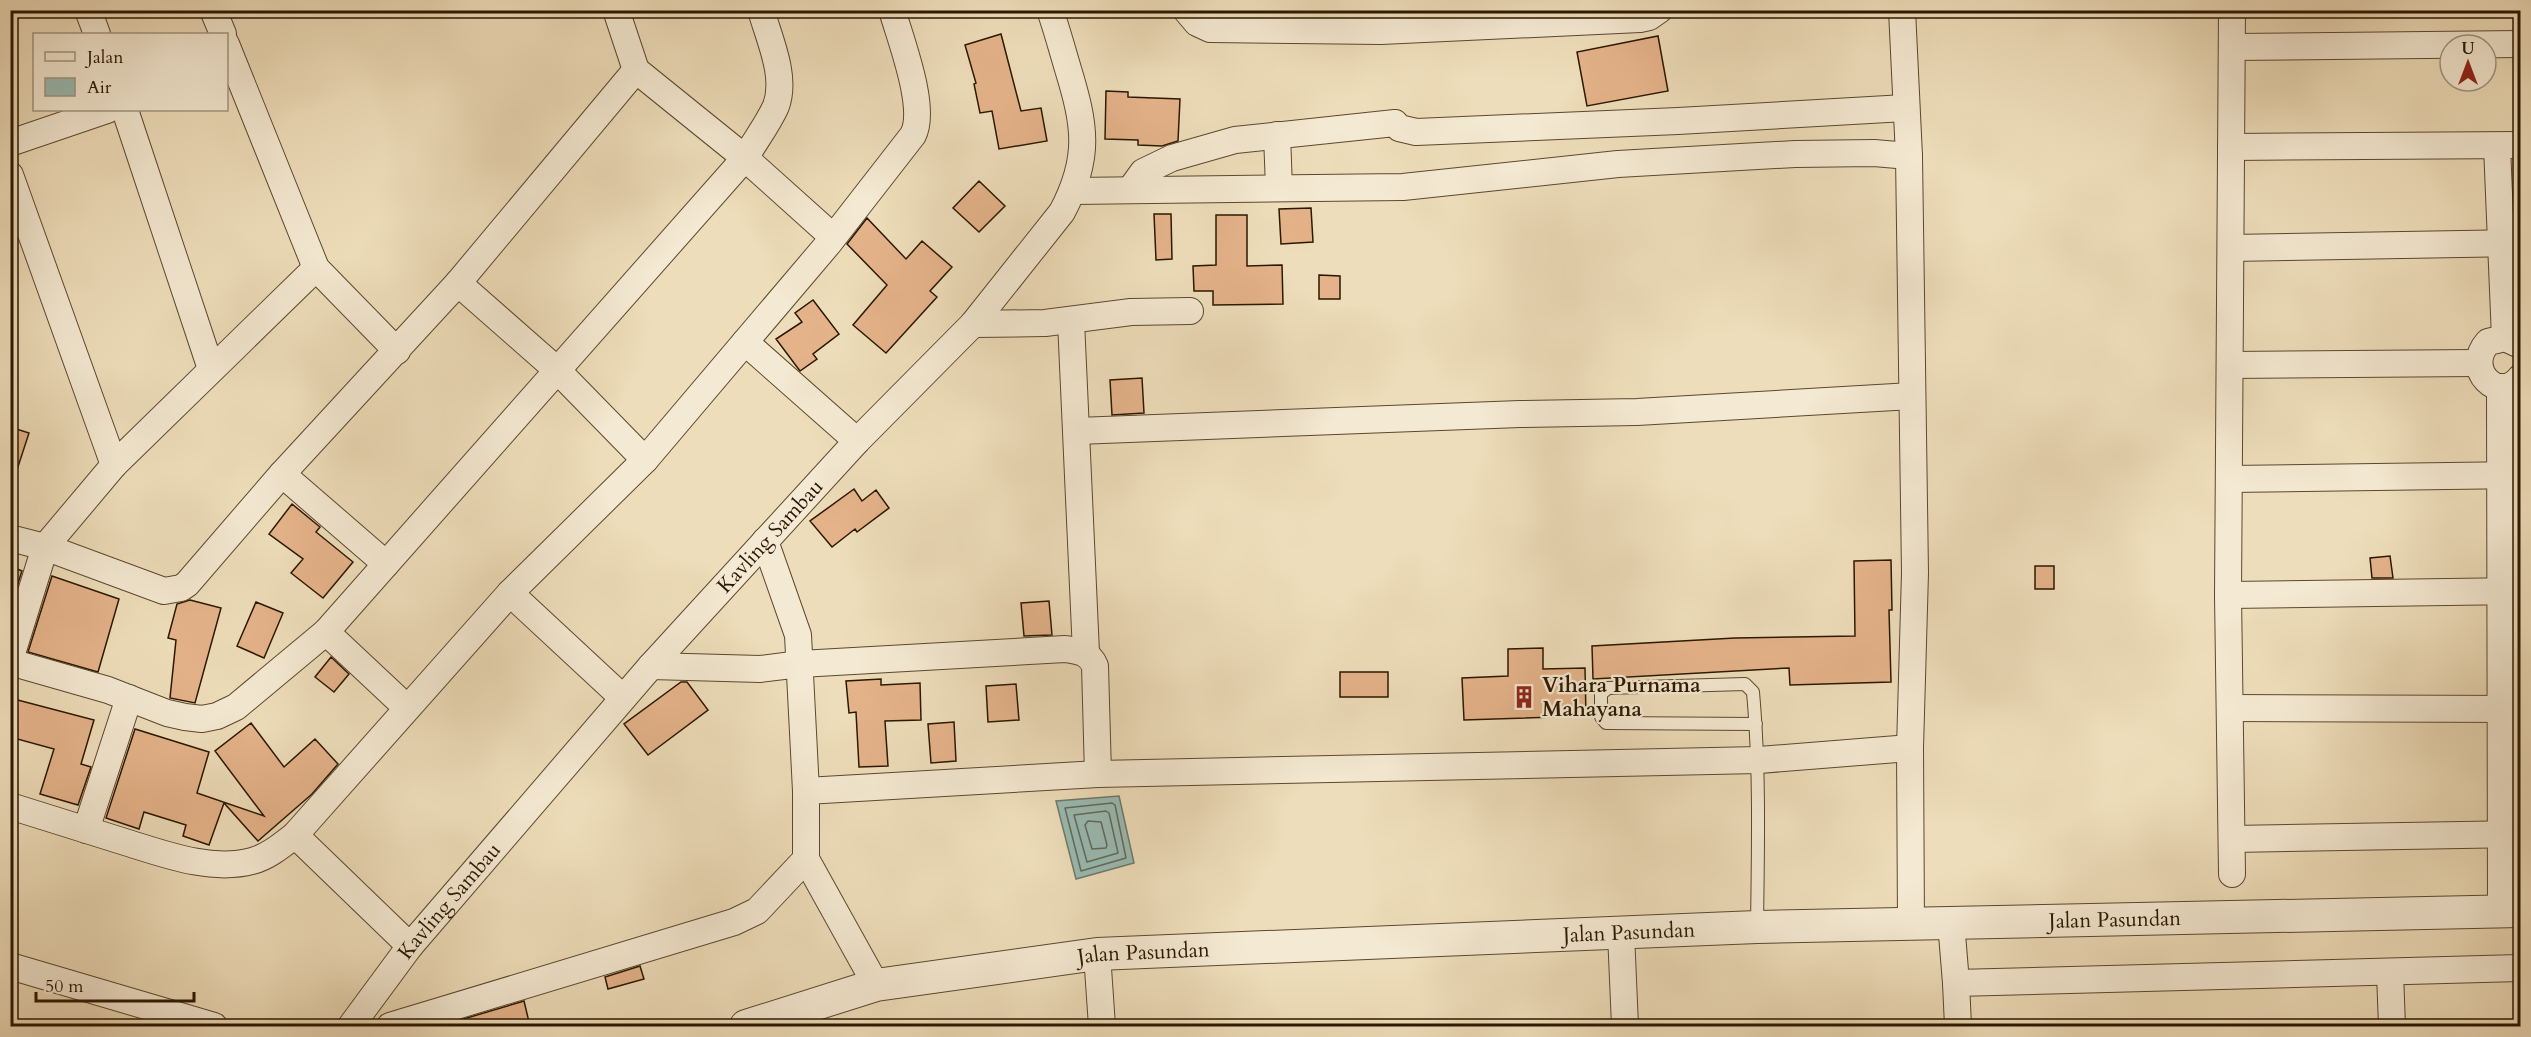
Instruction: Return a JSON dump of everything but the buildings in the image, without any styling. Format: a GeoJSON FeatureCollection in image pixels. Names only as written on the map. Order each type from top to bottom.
{"type":"FeatureCollection","features":[{"type":"Feature","properties":{"kind":"street"},"geometry":{"type":"LineString","coordinates":[[88,10],[97,33]]}},
{"type":"Feature","properties":{"kind":"street"},"geometry":{"type":"LineString","coordinates":[[213,10],[223,33]]}},
{"type":"Feature","properties":{"kind":"street"},"geometry":{"type":"LineString","coordinates":[[616,10],[636,70],[745,158],[833,237]]}},
{"type":"Feature","properties":{"kind":"street"},"geometry":{"type":"LineString","coordinates":[[316,268],[114,465],[45,548],[10,661],[129,698],[167,713],[202,719],[217,716],[236,706],[326,632],[745,158],[776,105],[779,91],[776,62],[761,10]]}},
{"type":"Feature","properties":{"kind":"street"},"geometry":{"type":"LineString","coordinates":[[10,806],[170,856],[204,863],[234,864],[252,861],[272,853],[295,835],[510,592],[645,460],[833,237],[917,127],[918,104],[892,10]]}},
{"type":"Feature","properties":{"kind":"street","name":"Kavling Sambau"},"geometry":{"type":"LineString","coordinates":[[351,1026],[410,946],[623,698],[857,441],[973,324],[1062,212],[1073,191],[1083,143],[1081,114],[1050,10]]}},
{"type":"Feature","properties":{"kind":"street"},"geometry":{"type":"LineString","coordinates":[[1186,10],[1197,23],[1210,29],[1328,20],[1381,31],[1640,19],[1649,17],[1659,10]]}},
{"type":"Feature","properties":{"kind":"street"},"geometry":{"type":"LineString","coordinates":[[1902,10],[1908,156],[1915,573],[1910,748],[1911,923]]}},
{"type":"Feature","properties":{"kind":"street"},"geometry":{"type":"LineString","coordinates":[[2232,10],[2229,478],[2232,874]]}},
{"type":"Feature","properties":{"kind":"street"},"geometry":{"type":"LineString","coordinates":[[2232,47],[2520,44]]}},
{"type":"Feature","properties":{"kind":"street"},"geometry":{"type":"LineString","coordinates":[[229,58],[316,268],[397,351]]}},
{"type":"Feature","properties":{"kind":"street"},"geometry":{"type":"LineString","coordinates":[[10,538],[45,548],[164,591],[181,588],[196,575],[282,474],[458,283],[636,70]]}},
{"type":"Feature","properties":{"kind":"street"},"geometry":{"type":"LineString","coordinates":[[1130,190],[1143,172],[1172,158],[1235,140],[1277,135],[1395,123],[1400,128],[1416,132],[1666,122],[1905,108]]}},
{"type":"Feature","properties":{"kind":"street"},"geometry":{"type":"LineString","coordinates":[[10,144],[104,111]]}},
{"type":"Feature","properties":{"kind":"street"},"geometry":{"type":"LineString","coordinates":[[125,111],[211,369]]}},
{"type":"Feature","properties":{"kind":"street"},"geometry":{"type":"LineString","coordinates":[[1277,135],[1279,188]]}},
{"type":"Feature","properties":{"kind":"street"},"geometry":{"type":"LineString","coordinates":[[2231,147],[2509,146],[2513,342],[2488,342],[2479,356],[2478,363],[2484,379],[2510,382],[2511,911]]}},
{"type":"Feature","properties":{"kind":"street"},"geometry":{"type":"LineString","coordinates":[[1073,191],[1403,187],[1618,164],[1795,154],[1874,153],[1908,156]]}},
{"type":"Feature","properties":{"kind":"street"},"geometry":{"type":"LineString","coordinates":[[10,175],[114,465]]}},
{"type":"Feature","properties":{"kind":"street"},"geometry":{"type":"LineString","coordinates":[[2231,248],[2511,243]]}},
{"type":"Feature","properties":{"kind":"street"},"geometry":{"type":"LineString","coordinates":[[458,283],[557,370],[645,460]]}},
{"type":"Feature","properties":{"kind":"street"},"geometry":{"type":"LineString","coordinates":[[973,324],[1071,321],[1131,312],[1190,311]]}},
{"type":"Feature","properties":{"kind":"street"},"geometry":{"type":"LineString","coordinates":[[1071,321],[1086,653],[1095,666],[1098,774]]}},
{"type":"Feature","properties":{"kind":"street"},"geometry":{"type":"LineString","coordinates":[[745,342],[857,441]]}},
{"type":"Feature","properties":{"kind":"street"},"geometry":{"type":"LineString","coordinates":[[2230,364],[2478,363]]}},
{"type":"Feature","properties":{"kind":"street"},"geometry":{"type":"LineString","coordinates":[[1077,431],[1520,414],[1637,412],[1912,396]]}},
{"type":"Feature","properties":{"kind":"street"},"geometry":{"type":"LineString","coordinates":[[282,474],[386,564]]}},
{"type":"Feature","properties":{"kind":"street"},"geometry":{"type":"LineString","coordinates":[[2229,478],[2510,475]]}},
{"type":"Feature","properties":{"kind":"street"},"geometry":{"type":"LineString","coordinates":[[765,541],[798,634],[806,791],[806,859],[876,985]]}},
{"type":"Feature","properties":{"kind":"street"},"geometry":{"type":"LineString","coordinates":[[2229,595],[2510,591]]}},
{"type":"Feature","properties":{"kind":"street"},"geometry":{"type":"LineString","coordinates":[[510,592],[623,698]]}},
{"type":"Feature","properties":{"kind":"street"},"geometry":{"type":"LineString","coordinates":[[326,632],[407,708]]}},
{"type":"Feature","properties":{"kind":"street"},"geometry":{"type":"LineString","coordinates":[[651,666],[760,669],[800,664],[1065,649],[1086,653]]}},
{"type":"Feature","properties":{"kind":"street"},"geometry":{"type":"LineString","coordinates":[[86,830],[129,698]]}},
{"type":"Feature","properties":{"kind":"street"},"geometry":{"type":"LineString","coordinates":[[2230,708],[2510,709]]}},
{"type":"Feature","properties":{"kind":"street"},"geometry":{"type":"LineString","coordinates":[[806,791],[1098,774],[1759,760],[1910,748]]}},
{"type":"Feature","properties":{"kind":"street"},"geometry":{"type":"LineString","coordinates":[[295,835],[410,946]]}},
{"type":"Feature","properties":{"kind":"street"},"geometry":{"type":"LineString","coordinates":[[2232,839],[2511,835]]}},
{"type":"Feature","properties":{"kind":"street"},"geometry":{"type":"LineString","coordinates":[[390,1026],[734,922],[757,911],[806,859]]}},
{"type":"Feature","properties":{"kind":"street","name":"Jalan Pasundan"},"geometry":{"type":"LineString","coordinates":[[746,1026],[876,985],[1097,954],[1757,927],[2511,911]]}},
{"type":"Feature","properties":{"kind":"street"},"geometry":{"type":"LineString","coordinates":[[1951,922],[1958,1026]]}},
{"type":"Feature","properties":{"kind":"street"},"geometry":{"type":"LineString","coordinates":[[1621,933],[1625,1026]]}},
{"type":"Feature","properties":{"kind":"street"},"geometry":{"type":"LineString","coordinates":[[1097,954],[1101,1026]]}},
{"type":"Feature","properties":{"kind":"street"},"geometry":{"type":"LineString","coordinates":[[10,966],[214,1026]]}},
{"type":"Feature","properties":{"kind":"street"},"geometry":{"type":"LineString","coordinates":[[1956,983],[2520,968]]}},
{"type":"Feature","properties":{"kind":"street"},"geometry":{"type":"LineString","coordinates":[[2390,973],[2392,1026]]}},
{"type":"Feature","properties":{"kind":"lane"},"geometry":{"type":"LineString","coordinates":[[1756,724],[1606,723],[1601,717],[1601,694],[1608,688],[1745,684],[1753,692],[1756,724],[1759,760],[1757,927]]}},
{"type":"Feature","properties":{"kind":"water"},"geometry":{"type":"Polygon","coordinates":[[[1119,796],[1134,863],[1076,879],[1056,801],[1119,796]]]}},
{"type":"Feature","properties":{"kind":"place","name":"Vihara Purnama Mahayana"},"geometry":{"type":"Point","coordinates":[1524,697]}}]}
